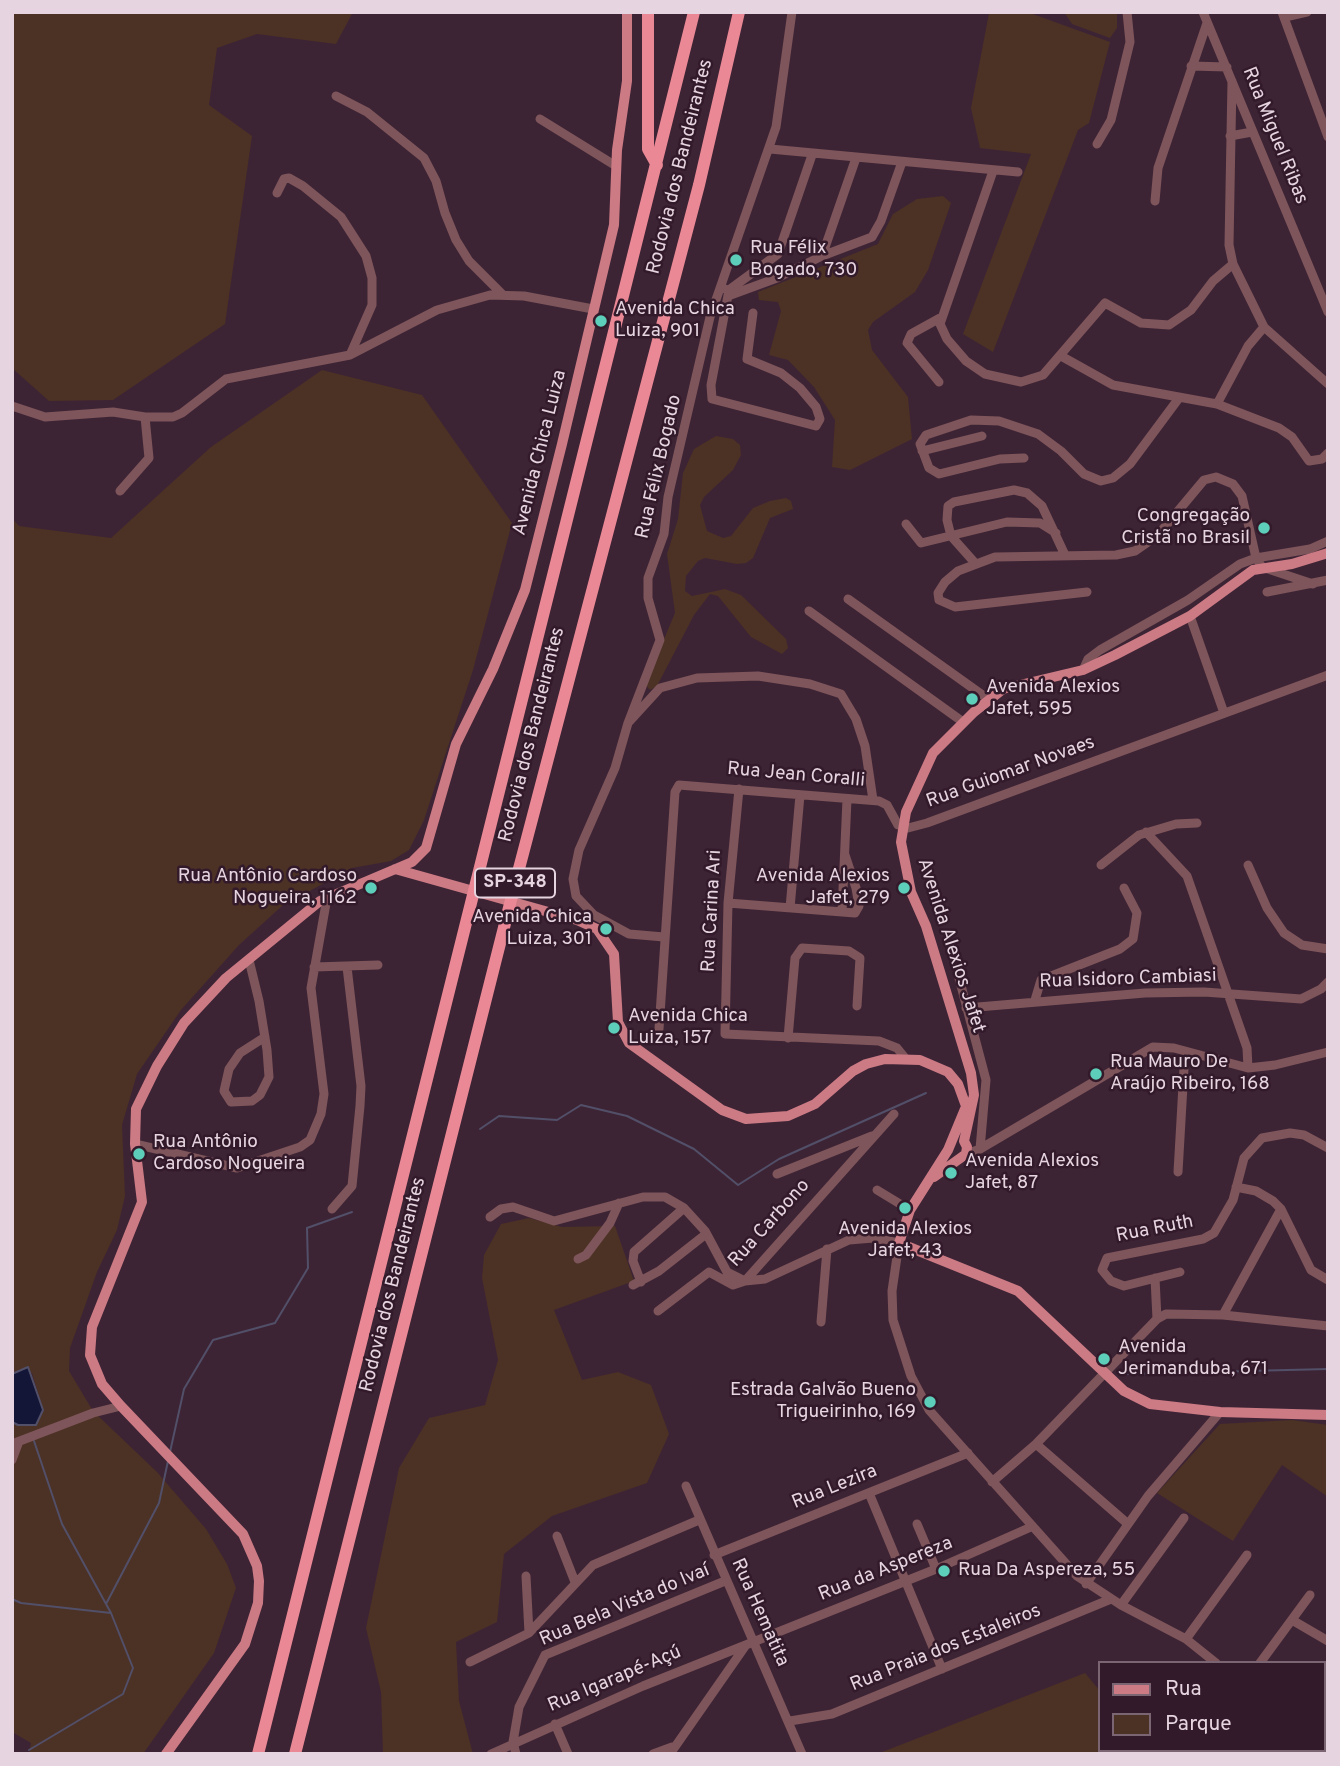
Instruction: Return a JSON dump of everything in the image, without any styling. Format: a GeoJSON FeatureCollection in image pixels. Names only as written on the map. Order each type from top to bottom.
{"type":"FeatureCollection","features":[{"type":"Feature","properties":{"kind":"highway"},"geometry":{"type":"LineString","coordinates":[[648,12],[648,149],[657,165]]}},
{"type":"Feature","properties":{"kind":"highway","name":"Rodovia dos Bandeirantes"},"geometry":{"type":"LineString","coordinates":[[258,1754],[694,12]]}},
{"type":"Feature","properties":{"kind":"highway","name":"Rodovia dos Bandeirantes"},"geometry":{"type":"LineString","coordinates":[[295,1754],[516,880],[699,185],[738,12]]}},
{"type":"Feature","properties":{"kind":"main road","name":"Avenida Chica Luiza"},"geometry":{"type":"LineString","coordinates":[[395,869],[412,862],[426,848],[456,744],[478,703],[523,597],[614,225],[616,166],[627,81],[627,12]]}},
{"type":"Feature","properties":{"kind":"main road","name":"Avenida Alexios Jafet"},"geometry":{"type":"LineString","coordinates":[[968,1124],[974,1101],[972,1082],[958,1026],[908,879],[902,827],[910,802],[933,753],[988,699],[1024,682],[1083,670],[1190,616],[1259,563],[1292,564],[1328,553]]}},
{"type":"Feature","properties":{"kind":"main road"},"geometry":{"type":"LineString","coordinates":[[166,1754],[245,1644],[258,1603],[257,1566],[243,1534],[121,1406],[94,1370],[89,1342],[104,1294],[142,1202],[135,1144],[135,1120],[139,1099],[191,1014],[226,978],[310,908],[395,869],[415,877],[577,920],[592,920],[612,948],[618,1022],[629,1043],[710,1104],[730,1115],[762,1119],[788,1116],[815,1104],[857,1068],[875,1061],[906,1059],[929,1062],[948,1072],[958,1084],[965,1102],[968,1124],[959,1148],[929,1180],[910,1210],[899,1243],[1018,1291],[1124,1391],[1150,1404],[1220,1412],[1328,1415]]}},
{"type":"Feature","properties":{"kind":"main road"},"geometry":{"type":"LineString","coordinates":[[959,1148],[965,1102],[972,1082]]}},
{"type":"Feature","properties":{"kind":"street","name":"Rua Félix Bogado"},"geometry":{"type":"LineString","coordinates":[[592,920],[576,896],[573,879],[579,850],[615,768],[628,723],[660,640],[648,598],[648,578],[664,534],[674,469],[696,387],[710,317],[726,291],[771,149],[789,53],[792,12]]}},
{"type":"Feature","properties":{"kind":"street"},"geometry":{"type":"LineString","coordinates":[[1097,144],[1111,120],[1129,47],[1131,25],[1127,12]]}},
{"type":"Feature","properties":{"kind":"street","name":"Rua Miguel Ribas"},"geometry":{"type":"LineString","coordinates":[[1203,12],[1328,312]]}},
{"type":"Feature","properties":{"kind":"street"},"geometry":{"type":"LineString","coordinates":[[1307,12],[1284,15],[1328,137]]}},
{"type":"Feature","properties":{"kind":"street"},"geometry":{"type":"LineString","coordinates":[[1155,201],[1158,168],[1207,23]]}},
{"type":"Feature","properties":{"kind":"street"},"geometry":{"type":"LineString","coordinates":[[1191,66],[1227,67]]}},
{"type":"Feature","properties":{"kind":"street"},"geometry":{"type":"LineString","coordinates":[[1232,80],[1229,245],[1233,264],[1264,327],[1328,384]]}},
{"type":"Feature","properties":{"kind":"street"},"geometry":{"type":"LineString","coordinates":[[336,96],[367,112],[424,159],[436,181],[444,213],[456,240],[469,261],[502,294]]}},
{"type":"Feature","properties":{"kind":"street"},"geometry":{"type":"LineString","coordinates":[[540,119],[616,166]]}},
{"type":"Feature","properties":{"kind":"street"},"geometry":{"type":"LineString","coordinates":[[1230,136],[1252,132]]}},
{"type":"Feature","properties":{"kind":"street"},"geometry":{"type":"LineString","coordinates":[[771,149],[1018,172]]}},
{"type":"Feature","properties":{"kind":"street"},"geometry":{"type":"LineString","coordinates":[[753,313],[747,359],[781,373],[800,388],[816,407],[820,419],[817,426],[712,399],[711,385],[726,291],[780,250],[813,155]]}},
{"type":"Feature","properties":{"kind":"street"},"geometry":{"type":"LineString","coordinates":[[822,256],[856,158]]}},
{"type":"Feature","properties":{"kind":"street"},"geometry":{"type":"LineString","coordinates":[[726,291],[777,278],[822,256],[872,237],[881,221],[902,162]]}},
{"type":"Feature","properties":{"kind":"street"},"geometry":{"type":"LineString","coordinates":[[993,171],[940,318],[947,339],[966,361],[999,379],[1021,382],[1036,379],[1061,356],[1097,309],[1105,303],[1141,323],[1170,325],[1191,310],[1213,281],[1233,264]]}},
{"type":"Feature","properties":{"kind":"street"},"geometry":{"type":"LineString","coordinates":[[277,193],[284,179],[289,178],[303,186],[341,218],[366,256],[372,278],[372,305],[350,355]]}},
{"type":"Feature","properties":{"kind":"street"},"geometry":{"type":"LineString","coordinates":[[12,406],[45,418],[113,412],[145,417],[173,417],[226,379],[350,355],[437,310],[502,294],[593,309]]}},
{"type":"Feature","properties":{"kind":"street"},"geometry":{"type":"LineString","coordinates":[[939,382],[907,343],[911,334],[940,318]]}},
{"type":"Feature","properties":{"kind":"street"},"geometry":{"type":"LineString","coordinates":[[1217,404],[1248,346],[1264,327]]}},
{"type":"Feature","properties":{"kind":"street"},"geometry":{"type":"LineString","coordinates":[[1061,356],[1106,383],[1217,404],[1287,432],[1309,461],[1322,459],[1328,453]]}},
{"type":"Feature","properties":{"kind":"street"},"geometry":{"type":"LineString","coordinates":[[1024,458],[1000,459],[939,474],[929,468],[920,444],[926,435],[985,418],[1048,439],[1084,474],[1101,481],[1113,478],[1130,464],[1179,398]]}},
{"type":"Feature","properties":{"kind":"street"},"geometry":{"type":"LineString","coordinates":[[120,491],[149,458],[145,417]]}},
{"type":"Feature","properties":{"kind":"street"},"geometry":{"type":"LineString","coordinates":[[922,451],[982,436]]}},
{"type":"Feature","properties":{"kind":"street"},"geometry":{"type":"LineString","coordinates":[[1087,592],[955,607],[939,600],[938,593],[945,582],[975,563],[995,557],[1064,553],[1116,555],[1135,551],[1158,535],[1204,480],[1216,477],[1233,484],[1242,496],[1259,563],[1313,584]]}},
{"type":"Feature","properties":{"kind":"street"},"geometry":{"type":"LineString","coordinates":[[975,563],[951,536],[946,511],[954,502],[1014,490],[1035,498],[1058,533],[1064,553]]}},
{"type":"Feature","properties":{"kind":"street"},"geometry":{"type":"LineString","coordinates":[[906,524],[921,543],[987,524],[1025,520],[1040,523],[1058,533]]}},
{"type":"Feature","properties":{"kind":"street","name":"Avenida Alexios Jafet"},"geometry":{"type":"LineString","coordinates":[[1083,670],[1088,659],[1100,650],[1259,563],[1328,541]]}},
{"type":"Feature","properties":{"kind":"street"},"geometry":{"type":"LineString","coordinates":[[1267,592],[1328,580]]}},
{"type":"Feature","properties":{"kind":"street"},"geometry":{"type":"LineString","coordinates":[[848,599],[988,699]]}},
{"type":"Feature","properties":{"kind":"street"},"geometry":{"type":"LineString","coordinates":[[809,611],[963,722]]}},
{"type":"Feature","properties":{"kind":"street"},"geometry":{"type":"LineString","coordinates":[[1190,616],[1224,713]]}},
{"type":"Feature","properties":{"kind":"street","name":"Rua Guiomar Novaes"},"geometry":{"type":"LineString","coordinates":[[902,827],[927,823],[1328,675]]}},
{"type":"Feature","properties":{"kind":"street"},"geometry":{"type":"LineString","coordinates":[[628,723],[653,693],[672,683],[697,677],[780,678],[829,688],[845,696],[856,719],[870,768],[873,800]]}},
{"type":"Feature","properties":{"kind":"street","name":"Rua Jean Coralli"},"geometry":{"type":"LineString","coordinates":[[664,937],[676,789],[687,784],[873,800],[887,805],[895,822],[902,827]]}},
{"type":"Feature","properties":{"kind":"street","name":"Rua Carina Ari"},"geometry":{"type":"LineString","coordinates":[[739,789],[728,903],[725,1034],[788,1038]]}},
{"type":"Feature","properties":{"kind":"street"},"geometry":{"type":"LineString","coordinates":[[790,908],[800,795]]}},
{"type":"Feature","properties":{"kind":"street"},"geometry":{"type":"LineString","coordinates":[[842,912],[846,799]]}},
{"type":"Feature","properties":{"kind":"street"},"geometry":{"type":"LineString","coordinates":[[1101,865],[1129,840],[1146,832],[1176,824],[1197,823]]}},
{"type":"Feature","properties":{"kind":"street"},"geometry":{"type":"LineString","coordinates":[[1146,832],[1187,876],[1247,1048],[1248,1068]]}},
{"type":"Feature","properties":{"kind":"street"},"geometry":{"type":"LineString","coordinates":[[728,903],[855,914],[859,906],[851,867],[845,855]]}},
{"type":"Feature","properties":{"kind":"street"},"geometry":{"type":"LineString","coordinates":[[1248,865],[1276,926],[1302,944],[1328,950]]}},
{"type":"Feature","properties":{"kind":"street"},"geometry":{"type":"LineString","coordinates":[[1035,1000],[1041,980],[1120,949],[1133,939],[1137,913],[1124,888]]}},
{"type":"Feature","properties":{"kind":"street"},"geometry":{"type":"LineString","coordinates":[[135,1144],[237,1168],[305,1144],[321,1115],[324,1094],[311,988],[323,936],[327,898]]}},
{"type":"Feature","properties":{"kind":"street"},"geometry":{"type":"LineString","coordinates":[[592,920],[629,934],[664,937],[659,1029]]}},
{"type":"Feature","properties":{"kind":"street"},"geometry":{"type":"LineString","coordinates":[[857,1006],[860,958],[849,951],[802,948],[795,958],[788,1038],[879,1041],[901,1051],[906,1059]]}},
{"type":"Feature","properties":{"kind":"street"},"geometry":{"type":"LineString","coordinates":[[249,960],[265,1037],[270,1073],[268,1082],[251,1101],[231,1102],[224,1091],[229,1069],[240,1053],[265,1037]]}},
{"type":"Feature","properties":{"kind":"street"},"geometry":{"type":"LineString","coordinates":[[314,967],[378,965]]}},
{"type":"Feature","properties":{"kind":"street"},"geometry":{"type":"LineString","coordinates":[[332,1209],[352,1186],[353,1146],[360,1106],[346,967]]}},
{"type":"Feature","properties":{"kind":"street","name":"Avenida Alexios Jafet"},"geometry":{"type":"LineString","coordinates":[[959,978],[986,1080],[981,1146]]}},
{"type":"Feature","properties":{"kind":"street","name":"Rua Isidoro Cambiasi"},"geometry":{"type":"LineString","coordinates":[[966,1008],[1035,1000],[1144,993],[1228,994],[1301,999],[1328,982]]}},
{"type":"Feature","properties":{"kind":"street"},"geometry":{"type":"LineString","coordinates":[[959,1148],[981,1146],[996,1140],[1143,1051],[1163,1046],[1248,1068],[1283,1064],[1328,1052]]}},
{"type":"Feature","properties":{"kind":"street"},"geometry":{"type":"LineString","coordinates":[[1178,1172],[1185,1051]]}},
{"type":"Feature","properties":{"kind":"street","name":"Rua Carbono"},"geometry":{"type":"LineString","coordinates":[[658,1311],[709,1272],[733,1285],[745,1281],[894,1114]]}},
{"type":"Feature","properties":{"kind":"street"},"geometry":{"type":"LineString","coordinates":[[1328,1148],[1304,1135],[1290,1133],[1262,1138],[1244,1158],[1236,1187],[1266,1196],[1280,1209],[1306,1262],[1318,1277],[1328,1280]]}},
{"type":"Feature","properties":{"kind":"street"},"geometry":{"type":"LineString","coordinates":[[777,1174],[872,1136]]}},
{"type":"Feature","properties":{"kind":"street","name":"Rua Ruth"},"geometry":{"type":"LineString","coordinates":[[1180,1272],[1124,1286],[1105,1276],[1103,1263],[1117,1255],[1209,1236],[1219,1229],[1236,1187]]}},
{"type":"Feature","properties":{"kind":"street"},"geometry":{"type":"LineString","coordinates":[[877,1190],[910,1210]]}},
{"type":"Feature","properties":{"kind":"street"},"geometry":{"type":"LineString","coordinates":[[490,1217],[501,1209],[513,1207],[554,1221],[656,1195],[684,1208],[706,1234],[724,1269],[745,1281],[765,1279],[827,1249],[860,1238],[899,1243],[892,1304],[898,1337],[920,1395],[1031,1527],[1086,1584],[1186,1639],[1214,1661]]}},
{"type":"Feature","properties":{"kind":"street"},"geometry":{"type":"LineString","coordinates":[[578,1259],[586,1255],[610,1223],[619,1203]]}},
{"type":"Feature","properties":{"kind":"street"},"geometry":{"type":"LineString","coordinates":[[684,1208],[636,1250],[633,1256],[637,1284],[706,1234]]}},
{"type":"Feature","properties":{"kind":"street"},"geometry":{"type":"LineString","coordinates":[[1223,1315],[1280,1209]]}},
{"type":"Feature","properties":{"kind":"street"},"geometry":{"type":"LineString","coordinates":[[821,1322],[827,1249]]}},
{"type":"Feature","properties":{"kind":"street"},"geometry":{"type":"LineString","coordinates":[[1155,1278],[1157,1319]]}},
{"type":"Feature","properties":{"kind":"street"},"geometry":{"type":"LineString","coordinates":[[992,1482],[1035,1444],[1157,1319],[1175,1313],[1328,1326]]}},
{"type":"Feature","properties":{"kind":"street"},"geometry":{"type":"LineString","coordinates":[[12,1460],[15,1444],[93,1413],[121,1406]]}},
{"type":"Feature","properties":{"kind":"street"},"geometry":{"type":"LineString","coordinates":[[1086,1584],[1128,1524],[1220,1412]]}},
{"type":"Feature","properties":{"kind":"street"},"geometry":{"type":"LineString","coordinates":[[1035,1444],[1128,1524]]}},
{"type":"Feature","properties":{"kind":"street","name":"Rua Lezira"},"geometry":{"type":"LineString","coordinates":[[714,1555],[968,1453]]}},
{"type":"Feature","properties":{"kind":"street","name":"Rua Hematita"},"geometry":{"type":"LineString","coordinates":[[686,1486],[750,1644],[790,1721],[802,1754]]}},
{"type":"Feature","properties":{"kind":"street"},"geometry":{"type":"LineString","coordinates":[[869,1493],[942,1669]]}},
{"type":"Feature","properties":{"kind":"street"},"geometry":{"type":"LineString","coordinates":[[1121,1605],[1184,1518]]}},
{"type":"Feature","properties":{"kind":"street"},"geometry":{"type":"LineString","coordinates":[[470,1662],[529,1633],[593,1565],[699,1520]]}},
{"type":"Feature","properties":{"kind":"street"},"geometry":{"type":"LineString","coordinates":[[917,1524],[936,1569]]}},
{"type":"Feature","properties":{"kind":"street","name":"Rua da Aspereza"},"geometry":{"type":"LineString","coordinates":[[750,1644],[905,1582],[1031,1527]]}},
{"type":"Feature","properties":{"kind":"street"},"geometry":{"type":"LineString","coordinates":[[557,1536],[575,1582]]}},
{"type":"Feature","properties":{"kind":"street"},"geometry":{"type":"LineString","coordinates":[[1186,1639],[1247,1555]]}},
{"type":"Feature","properties":{"kind":"street"},"geometry":{"type":"LineString","coordinates":[[526,1576],[529,1633]]}},
{"type":"Feature","properties":{"kind":"street","name":"Rua Bela Vista do Ivaí"},"geometry":{"type":"LineString","coordinates":[[513,1742],[519,1707],[545,1655],[725,1581]]}},
{"type":"Feature","properties":{"kind":"street"},"geometry":{"type":"LineString","coordinates":[[1261,1661],[1310,1595]]}},
{"type":"Feature","properties":{"kind":"street","name":"Rua Praia dos Estaleiros"},"geometry":{"type":"LineString","coordinates":[[790,1721],[832,1714],[1111,1599]]}},
{"type":"Feature","properties":{"kind":"street"},"geometry":{"type":"LineString","coordinates":[[1292,1620],[1328,1641]]}},
{"type":"Feature","properties":{"kind":"street"},"geometry":{"type":"LineString","coordinates":[[653,1754],[671,1751],[750,1644]]}},
{"type":"Feature","properties":{"kind":"street","name":"Rua Igarapé-Açú"},"geometry":{"type":"LineString","coordinates":[[491,1754],[555,1724],[750,1644]]}},
{"type":"Feature","properties":{"kind":"street"},"geometry":{"type":"LineString","coordinates":[[555,1724],[568,1754]]}},
{"type":"Feature","properties":{"kind":"street"},"geometry":{"type":"LineString","coordinates":[[513,1742],[516,1754]]}},
{"type":"Feature","properties":{"kind":"green space"},"geometry":{"type":"Polygon","coordinates":[[[12,12],[353,12],[336,44],[257,34],[217,48],[209,105],[252,136],[225,324],[113,400],[49,401],[12,368],[12,12]]]}},
{"type":"Feature","properties":{"kind":"green space"},"geometry":{"type":"Polygon","coordinates":[[[1064,12],[1117,12],[1117,28],[1110,38],[1072,24],[1064,12]]]}},
{"type":"Feature","properties":{"kind":"green space"},"geometry":{"type":"Polygon","coordinates":[[[989,13],[1030,13],[1110,42],[1089,123],[1078,130],[993,352],[963,334],[1031,154],[980,148],[971,108],[989,13]]]}},
{"type":"Feature","properties":{"kind":"green space"},"geometry":{"type":"Polygon","coordinates":[[[943,196],[951,203],[928,270],[915,292],[873,322],[868,330],[872,350],[908,397],[912,439],[850,470],[832,467],[835,420],[814,387],[788,360],[769,355],[781,311],[778,302],[759,300],[758,292],[878,244],[893,214],[917,199],[943,196]]]}},
{"type":"Feature","properties":{"kind":"green space"},"geometry":{"type":"Polygon","coordinates":[[[322,370],[422,395],[512,523],[473,670],[424,820],[409,850],[391,861],[352,868],[282,906],[239,945],[181,1010],[137,1074],[122,1125],[125,1196],[117,1230],[97,1272],[70,1348],[69,1371],[93,1411],[157,1472],[206,1529],[227,1564],[236,1588],[214,1653],[143,1754],[29,1754],[31,1743],[12,1732],[12,1422],[18,1425],[43,1410],[32,1373],[12,1374],[12,518],[19,526],[111,538],[211,447],[322,370]]]}},
{"type":"Feature","properties":{"kind":"green space"},"geometry":{"type":"Polygon","coordinates":[[[716,436],[733,439],[740,445],[741,455],[733,470],[704,497],[700,505],[707,531],[723,538],[731,536],[753,508],[770,501],[786,498],[791,501],[793,509],[770,518],[753,558],[746,563],[705,558],[698,561],[686,576],[685,591],[692,596],[725,589],[741,595],[786,639],[788,648],[782,654],[751,637],[718,596],[710,594],[694,615],[657,686],[650,690],[645,684],[675,613],[667,554],[678,519],[683,473],[694,449],[716,436]]]}},
{"type":"Feature","properties":{"kind":"green space"},"geometry":{"type":"Polygon","coordinates":[[[529,1218],[562,1227],[615,1226],[634,1281],[554,1310],[582,1380],[618,1372],[651,1385],[669,1434],[647,1483],[552,1516],[504,1554],[497,1622],[456,1642],[459,1701],[473,1754],[383,1754],[381,1692],[366,1628],[399,1468],[429,1418],[485,1405],[498,1360],[482,1278],[484,1255],[501,1224],[529,1218]]]}},
{"type":"Feature","properties":{"kind":"green space"},"geometry":{"type":"Polygon","coordinates":[[[1292,1420],[1328,1425],[1328,1497],[1282,1465],[1233,1541],[1157,1493],[1220,1424],[1292,1420]]]}},
{"type":"Feature","properties":{"kind":"green space"},"geometry":{"type":"Polygon","coordinates":[[[1085,1673],[1098,1689],[1098,1752],[1205,1752],[1201,1754],[877,1754],[1085,1673]]]}},
{"type":"Feature","properties":{"kind":"shaded area"},"geometry":{"type":"Polygon","coordinates":[[[28,1367],[43,1410],[36,1425],[18,1425],[12,1422],[12,1374],[28,1367]]]}},
{"type":"Feature","properties":{"kind":"waterway"},"geometry":{"type":"LineString","coordinates":[[480,1129],[499,1116],[557,1120],[581,1105],[627,1116],[694,1149],[738,1185],[779,1159],[926,1093]]}},
{"type":"Feature","properties":{"kind":"waterway"},"geometry":{"type":"LineString","coordinates":[[170,1452],[184,1389],[213,1340],[275,1323],[308,1268],[307,1228],[352,1212]]}},
{"type":"Feature","properties":{"kind":"waterway"},"geometry":{"type":"LineString","coordinates":[[1126,1374],[1328,1369]]}},
{"type":"Feature","properties":{"kind":"waterway"},"geometry":{"type":"LineString","coordinates":[[29,1750],[123,1694],[133,1668],[111,1613],[62,1524],[34,1441]]}},
{"type":"Feature","properties":{"kind":"waterway"},"geometry":{"type":"LineString","coordinates":[[106,1604],[159,1503],[168,1461]]}},
{"type":"Feature","properties":{"kind":"waterway"},"geometry":{"type":"LineString","coordinates":[[12,1599],[21,1603],[111,1613]]}},
{"type":"Feature","properties":{"kind":"place","name":"Rua Félix Bogado, 730"},"geometry":{"type":"Point","coordinates":[736,260]}},
{"type":"Feature","properties":{"kind":"place","name":"Avenida Chica Luiza, 901"},"geometry":{"type":"Point","coordinates":[601,321]}},
{"type":"Feature","properties":{"kind":"place","name":"Congregação Cristã no Brasil"},"geometry":{"type":"Point","coordinates":[1264,528]}},
{"type":"Feature","properties":{"kind":"place","name":"Avenida Alexios Jafet, 595"},"geometry":{"type":"Point","coordinates":[972,699]}},
{"type":"Feature","properties":{"kind":"place","name":"Rua Antônio Cardoso Nogueira, 1162"},"geometry":{"type":"Point","coordinates":[371,888]}},
{"type":"Feature","properties":{"kind":"place","name":"Avenida Alexios Jafet, 279"},"geometry":{"type":"Point","coordinates":[904,888]}},
{"type":"Feature","properties":{"kind":"place","name":"Avenida Chica Luiza, 301"},"geometry":{"type":"Point","coordinates":[606,929]}},
{"type":"Feature","properties":{"kind":"place","name":"Avenida Chica Luiza, 157"},"geometry":{"type":"Point","coordinates":[614,1028]}},
{"type":"Feature","properties":{"kind":"place","name":"Rua Mauro De Araújo Ribeiro, 168"},"geometry":{"type":"Point","coordinates":[1096,1074]}},
{"type":"Feature","properties":{"kind":"place","name":"Rua Antônio Cardoso Nogueira"},"geometry":{"type":"Point","coordinates":[139,1154]}},
{"type":"Feature","properties":{"kind":"place","name":"Avenida Alexios Jafet, 87"},"geometry":{"type":"Point","coordinates":[951,1173]}},
{"type":"Feature","properties":{"kind":"place","name":"Avenida Alexios Jafet, 43"},"geometry":{"type":"Point","coordinates":[905,1208]}},
{"type":"Feature","properties":{"kind":"place","name":"Avenida Jerimanduba, 671"},"geometry":{"type":"Point","coordinates":[1104,1359]}},
{"type":"Feature","properties":{"kind":"place","name":"Estrada Galvão Bueno Trigueirinho, 169"},"geometry":{"type":"Point","coordinates":[930,1402]}},
{"type":"Feature","properties":{"kind":"place","name":"Rua Da Aspereza, 55"},"geometry":{"type":"Point","coordinates":[944,1571]}}]}
